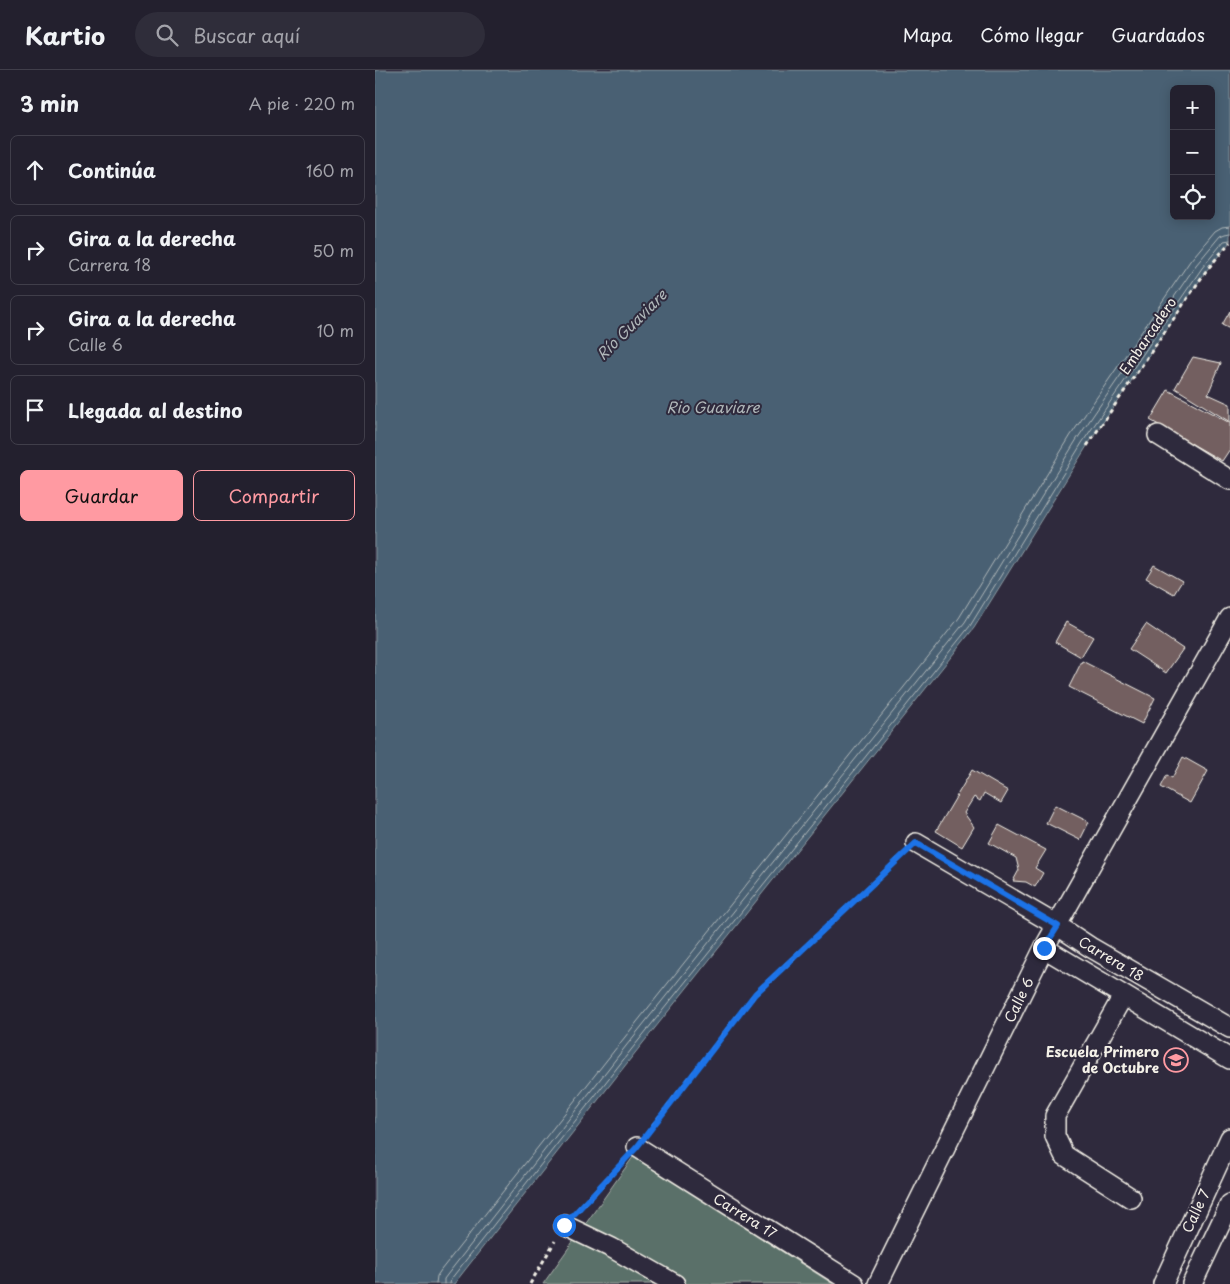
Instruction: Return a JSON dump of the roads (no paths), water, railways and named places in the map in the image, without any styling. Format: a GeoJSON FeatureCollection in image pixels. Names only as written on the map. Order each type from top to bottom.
{"type":"FeatureCollection","features":[{"type":"Feature","properties":{"kind":"street"},"geometry":{"type":"LineString","coordinates":[[1158,435],[1230,480]]}},
{"type":"Feature","properties":{"kind":"street","name":"Calle 6"},"geometry":{"type":"LineString","coordinates":[[878,1284],[1044,948],[1230,618]]}},
{"type":"Feature","properties":{"kind":"street","name":"Carrera 18"},"geometry":{"type":"LineString","coordinates":[[916,843],[1230,1028]]}},
{"type":"Feature","properties":{"kind":"street","name":"Carrera 18"},"geometry":{"type":"LineString","coordinates":[[1044,948],[1230,1060]]}},
{"type":"Feature","properties":{"kind":"street"},"geometry":{"type":"LineString","coordinates":[[1123,996],[1055,1116],[1055,1136],[1064,1154],[1131,1198]]}},
{"type":"Feature","properties":{"kind":"street","name":"Calle 7"},"geometry":{"type":"LineString","coordinates":[[1163,1284],[1230,1138]]}},
{"type":"Feature","properties":{"kind":"street","name":"Carrera 17"},"geometry":{"type":"LineString","coordinates":[[637,1147],[854,1284]]}},
{"type":"Feature","properties":{"kind":"street","name":"Calle 7"},"geometry":{"type":"LineString","coordinates":[[1192,1284],[1230,1204]]}},
{"type":"Feature","properties":{"kind":"street"},"geometry":{"type":"LineString","coordinates":[[564,1225],[613,1248],[675,1284]]}},
{"type":"Feature","properties":{"kind":"water","name":"Rio Guaviare"},"geometry":{"type":"Polygon","coordinates":[[[375,70],[1230,70],[1230,242],[1206,271],[1087,446],[974,628],[635,1053],[454,1284],[375,1284],[375,70]]]}},
{"type":"Feature","properties":{"kind":"place","name":"Escuela Primero de Octubre"},"geometry":{"type":"Point","coordinates":[1176,1060]}},
{"type":"Feature","properties":{"kind":"water label","name":"Río Guaviare"},"geometry":{"type":"Point","coordinates":[632,325]}}]}
